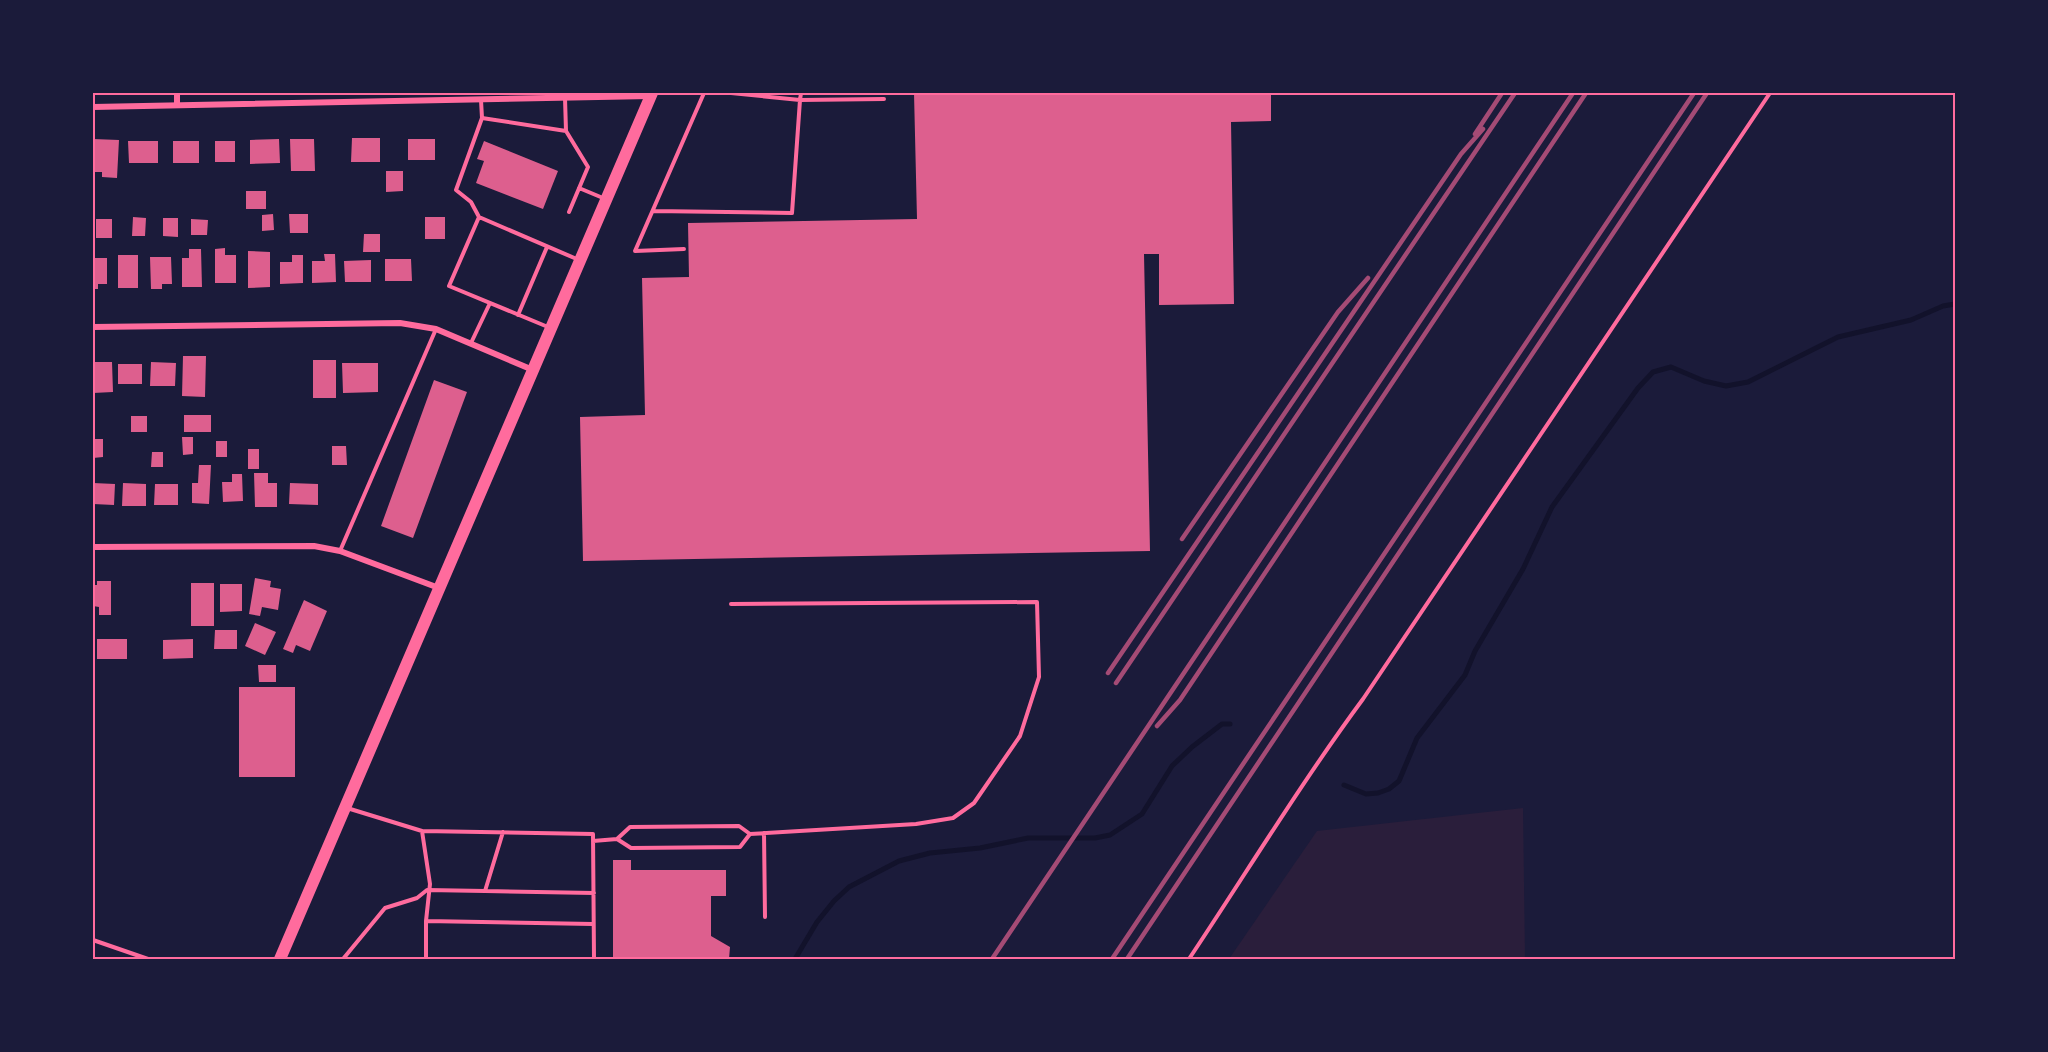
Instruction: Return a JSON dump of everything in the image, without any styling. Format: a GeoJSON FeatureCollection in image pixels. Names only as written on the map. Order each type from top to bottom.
{"type":"FeatureCollection","features":[{"type":"Feature","properties":{"kind":"main road"},"geometry":{"type":"LineString","coordinates":[[280,959],[605,199],[652,95]]}},
{"type":"Feature","properties":{"kind":"street"},"geometry":{"type":"LineString","coordinates":[[177,93],[177,105]]}},
{"type":"Feature","properties":{"kind":"street"},"geometry":{"type":"LineString","coordinates":[[93,106],[652,95]]}},
{"type":"Feature","properties":{"kind":"street"},"geometry":{"type":"LineString","coordinates":[[93,327],[400,323],[436,329],[533,370]]}},
{"type":"Feature","properties":{"kind":"street"},"geometry":{"type":"LineString","coordinates":[[93,547],[289,545],[340,550],[439,588]]}},
{"type":"Feature","properties":{"kind":"lane"},"geometry":{"type":"LineString","coordinates":[[684,249],[635,251],[704,93]]}},
{"type":"Feature","properties":{"kind":"lane"},"geometry":{"type":"LineString","coordinates":[[731,93],[800,100],[884,99]]}},
{"type":"Feature","properties":{"kind":"lane"},"geometry":{"type":"LineString","coordinates":[[652,211],[792,213],[801,93]]}},
{"type":"Feature","properties":{"kind":"lane"},"geometry":{"type":"LineString","coordinates":[[1189,959],[1296,800],[1323,753],[1370,689],[1770,93]]}},
{"type":"Feature","properties":{"kind":"lane"},"geometry":{"type":"LineString","coordinates":[[565,98],[566,131],[588,167],[569,212]]}},
{"type":"Feature","properties":{"kind":"lane"},"geometry":{"type":"LineString","coordinates":[[481,99],[482,118],[456,190],[471,202],[479,217],[580,261]]}},
{"type":"Feature","properties":{"kind":"lane"},"geometry":{"type":"LineString","coordinates":[[482,118],[566,131]]}},
{"type":"Feature","properties":{"kind":"lane"},"geometry":{"type":"LineString","coordinates":[[579,188],[605,199]]}},
{"type":"Feature","properties":{"kind":"lane"},"geometry":{"type":"LineString","coordinates":[[479,217],[449,286],[551,329]]}},
{"type":"Feature","properties":{"kind":"lane"},"geometry":{"type":"LineString","coordinates":[[518,315],[547,247]]}},
{"type":"Feature","properties":{"kind":"lane"},"geometry":{"type":"LineString","coordinates":[[471,343],[490,303]]}},
{"type":"Feature","properties":{"kind":"lane"},"geometry":{"type":"LineString","coordinates":[[340,550],[436,329]]}},
{"type":"Feature","properties":{"kind":"lane"},"geometry":{"type":"LineString","coordinates":[[617,839],[630,827],[739,826],[750,834],[916,824],[953,818],[974,803],[1020,736],[1039,676],[1037,602],[731,604]]}},
{"type":"Feature","properties":{"kind":"lane"},"geometry":{"type":"LineString","coordinates":[[345,807],[422,831],[593,834],[594,959]]}},
{"type":"Feature","properties":{"kind":"lane"},"geometry":{"type":"LineString","coordinates":[[422,831],[430,885],[426,921],[426,959]]}},
{"type":"Feature","properties":{"kind":"lane"},"geometry":{"type":"LineString","coordinates":[[485,891],[503,832]]}},
{"type":"Feature","properties":{"kind":"lane"},"geometry":{"type":"LineString","coordinates":[[764,833],[765,916]]}},
{"type":"Feature","properties":{"kind":"lane"},"geometry":{"type":"LineString","coordinates":[[593,841],[617,839],[631,848],[734,848],[740,847],[750,834]]}},
{"type":"Feature","properties":{"kind":"lane"},"geometry":{"type":"LineString","coordinates":[[343,959],[385,908],[417,898],[428,890],[594,893]]}},
{"type":"Feature","properties":{"kind":"lane"},"geometry":{"type":"LineString","coordinates":[[426,921],[593,924]]}},
{"type":"Feature","properties":{"kind":"lane"},"geometry":{"type":"LineString","coordinates":[[93,940],[148,959]]}},
{"type":"Feature","properties":{"kind":"shaded area"},"geometry":{"type":"Polygon","coordinates":[[[1523,808],[1525,959],[1229,959],[1317,831],[1523,808]]]}},
{"type":"Feature","properties":{"kind":"building"},"geometry":{"type":"Polygon","coordinates":[[[914,93],[1271,93],[1271,121],[1231,122],[1234,304],[1159,305],[1159,254],[1144,254],[1150,551],[583,561],[580,417],[645,415],[642,278],[689,277],[688,223],[917,219],[914,93]]]}},
{"type":"Feature","properties":{"kind":"building"},"geometry":{"type":"Polygon","coordinates":[[[352,138],[380,138],[380,162],[351,162],[352,138]]]}},
{"type":"Feature","properties":{"kind":"building"},"geometry":{"type":"Polygon","coordinates":[[[93,139],[119,140],[117,178],[102,177],[102,172],[93,172],[93,139]]]}},
{"type":"Feature","properties":{"kind":"building"},"geometry":{"type":"Polygon","coordinates":[[[279,139],[280,163],[250,164],[250,140],[279,139]]]}},
{"type":"Feature","properties":{"kind":"building"},"geometry":{"type":"Polygon","coordinates":[[[290,139],[314,139],[315,171],[291,171],[290,139]]]}},
{"type":"Feature","properties":{"kind":"building"},"geometry":{"type":"Polygon","coordinates":[[[408,139],[435,139],[435,160],[408,160],[408,139]]]}},
{"type":"Feature","properties":{"kind":"building"},"geometry":{"type":"Polygon","coordinates":[[[128,141],[158,141],[158,163],[129,163],[128,141]]]}},
{"type":"Feature","properties":{"kind":"building"},"geometry":{"type":"Polygon","coordinates":[[[173,141],[199,141],[199,163],[173,163],[173,141]]]}},
{"type":"Feature","properties":{"kind":"building"},"geometry":{"type":"Polygon","coordinates":[[[215,141],[235,141],[235,162],[215,162],[215,141]]]}},
{"type":"Feature","properties":{"kind":"building"},"geometry":{"type":"Polygon","coordinates":[[[484,141],[558,171],[543,209],[476,183],[484,161],[477,159],[484,141]]]}},
{"type":"Feature","properties":{"kind":"building"},"geometry":{"type":"Polygon","coordinates":[[[386,171],[403,171],[403,191],[386,192],[386,171]]]}},
{"type":"Feature","properties":{"kind":"building"},"geometry":{"type":"Polygon","coordinates":[[[246,191],[266,191],[266,209],[246,209],[246,191]]]}},
{"type":"Feature","properties":{"kind":"building"},"geometry":{"type":"Polygon","coordinates":[[[273,214],[274,230],[262,231],[262,215],[273,214]]]}},
{"type":"Feature","properties":{"kind":"building"},"geometry":{"type":"Polygon","coordinates":[[[289,214],[308,214],[308,233],[290,233],[289,214]]]}},
{"type":"Feature","properties":{"kind":"building"},"geometry":{"type":"Polygon","coordinates":[[[133,217],[146,218],[145,236],[132,236],[133,217]]]}},
{"type":"Feature","properties":{"kind":"building"},"geometry":{"type":"Polygon","coordinates":[[[425,217],[445,217],[445,239],[425,239],[425,217]]]}},
{"type":"Feature","properties":{"kind":"building"},"geometry":{"type":"Polygon","coordinates":[[[163,218],[178,218],[178,237],[163,236],[163,218]]]}},
{"type":"Feature","properties":{"kind":"building"},"geometry":{"type":"Polygon","coordinates":[[[96,219],[112,219],[112,238],[96,238],[96,219]]]}},
{"type":"Feature","properties":{"kind":"building"},"geometry":{"type":"Polygon","coordinates":[[[191,219],[208,220],[207,235],[191,235],[191,219]]]}},
{"type":"Feature","properties":{"kind":"building"},"geometry":{"type":"Polygon","coordinates":[[[364,234],[380,234],[380,252],[363,252],[364,234]]]}},
{"type":"Feature","properties":{"kind":"building"},"geometry":{"type":"Polygon","coordinates":[[[225,248],[225,255],[236,255],[236,283],[215,283],[215,249],[225,248]]]}},
{"type":"Feature","properties":{"kind":"building"},"geometry":{"type":"Polygon","coordinates":[[[189,249],[201,249],[202,287],[182,287],[182,258],[189,258],[189,249]]]}},
{"type":"Feature","properties":{"kind":"building"},"geometry":{"type":"Polygon","coordinates":[[[248,251],[270,252],[270,287],[248,288],[248,251]]]}},
{"type":"Feature","properties":{"kind":"building"},"geometry":{"type":"Polygon","coordinates":[[[324,254],[335,254],[336,282],[312,283],[312,261],[325,261],[324,254]]]}},
{"type":"Feature","properties":{"kind":"building"},"geometry":{"type":"Polygon","coordinates":[[[118,255],[138,255],[138,288],[118,288],[118,255]]]}},
{"type":"Feature","properties":{"kind":"building"},"geometry":{"type":"Polygon","coordinates":[[[292,255],[303,255],[303,283],[280,284],[280,262],[292,262],[292,255]]]}},
{"type":"Feature","properties":{"kind":"building"},"geometry":{"type":"Polygon","coordinates":[[[150,257],[171,257],[172,284],[162,284],[162,289],[151,289],[150,257]]]}},
{"type":"Feature","properties":{"kind":"building"},"geometry":{"type":"Polygon","coordinates":[[[93,258],[107,258],[107,284],[98,284],[98,289],[93,289],[93,258]]]}},
{"type":"Feature","properties":{"kind":"building"},"geometry":{"type":"Polygon","coordinates":[[[385,259],[411,259],[412,281],[385,281],[385,259]]]}},
{"type":"Feature","properties":{"kind":"building"},"geometry":{"type":"Polygon","coordinates":[[[371,260],[371,282],[345,282],[344,261],[371,260]]]}},
{"type":"Feature","properties":{"kind":"building"},"geometry":{"type":"Polygon","coordinates":[[[183,356],[206,356],[205,397],[182,396],[183,356]]]}},
{"type":"Feature","properties":{"kind":"building"},"geometry":{"type":"Polygon","coordinates":[[[313,360],[336,360],[336,398],[313,398],[313,360]]]}},
{"type":"Feature","properties":{"kind":"building"},"geometry":{"type":"Polygon","coordinates":[[[93,362],[112,362],[113,392],[93,393],[93,362]]]}},
{"type":"Feature","properties":{"kind":"building"},"geometry":{"type":"Polygon","coordinates":[[[151,362],[176,363],[175,386],[150,386],[151,362]]]}},
{"type":"Feature","properties":{"kind":"building"},"geometry":{"type":"Polygon","coordinates":[[[342,363],[378,363],[378,392],[343,393],[342,363]]]}},
{"type":"Feature","properties":{"kind":"building"},"geometry":{"type":"Polygon","coordinates":[[[118,364],[142,364],[142,384],[118,384],[118,364]]]}},
{"type":"Feature","properties":{"kind":"building"},"geometry":{"type":"Polygon","coordinates":[[[434,380],[467,392],[413,538],[381,526],[434,380]]]}},
{"type":"Feature","properties":{"kind":"building"},"geometry":{"type":"Polygon","coordinates":[[[184,415],[211,415],[211,432],[184,432],[184,415]]]}},
{"type":"Feature","properties":{"kind":"building"},"geometry":{"type":"Polygon","coordinates":[[[131,416],[147,416],[147,432],[131,432],[131,416]]]}},
{"type":"Feature","properties":{"kind":"building"},"geometry":{"type":"Polygon","coordinates":[[[182,437],[193,437],[193,454],[183,455],[182,437]]]}},
{"type":"Feature","properties":{"kind":"building"},"geometry":{"type":"Polygon","coordinates":[[[93,439],[103,439],[103,457],[93,458],[93,439]]]}},
{"type":"Feature","properties":{"kind":"building"},"geometry":{"type":"Polygon","coordinates":[[[216,441],[227,441],[227,457],[216,457],[216,441]]]}},
{"type":"Feature","properties":{"kind":"building"},"geometry":{"type":"Polygon","coordinates":[[[332,446],[346,446],[347,465],[332,465],[332,446]]]}},
{"type":"Feature","properties":{"kind":"building"},"geometry":{"type":"Polygon","coordinates":[[[248,449],[259,449],[259,469],[248,469],[248,449]]]}},
{"type":"Feature","properties":{"kind":"building"},"geometry":{"type":"Polygon","coordinates":[[[152,452],[163,452],[163,467],[151,467],[152,452]]]}},
{"type":"Feature","properties":{"kind":"building"},"geometry":{"type":"Polygon","coordinates":[[[199,465],[211,465],[209,504],[192,503],[192,483],[198,483],[199,465]]]}},
{"type":"Feature","properties":{"kind":"building"},"geometry":{"type":"Polygon","coordinates":[[[254,473],[268,473],[268,483],[277,483],[277,507],[255,507],[254,473]]]}},
{"type":"Feature","properties":{"kind":"building"},"geometry":{"type":"Polygon","coordinates":[[[232,474],[242,474],[243,501],[223,502],[222,482],[232,482],[232,474]]]}},
{"type":"Feature","properties":{"kind":"building"},"geometry":{"type":"Polygon","coordinates":[[[93,483],[115,484],[114,505],[93,504],[93,483]]]}},
{"type":"Feature","properties":{"kind":"building"},"geometry":{"type":"Polygon","coordinates":[[[123,483],[146,484],[146,506],[122,506],[123,483]]]}},
{"type":"Feature","properties":{"kind":"building"},"geometry":{"type":"Polygon","coordinates":[[[290,483],[318,484],[318,505],[289,504],[290,483]]]}},
{"type":"Feature","properties":{"kind":"building"},"geometry":{"type":"Polygon","coordinates":[[[155,484],[178,484],[178,505],[154,505],[155,484]]]}},
{"type":"Feature","properties":{"kind":"building"},"geometry":{"type":"Polygon","coordinates":[[[255,578],[271,581],[270,587],[281,589],[278,610],[262,607],[260,616],[249,614],[255,578]]]}},
{"type":"Feature","properties":{"kind":"building"},"geometry":{"type":"Polygon","coordinates":[[[97,581],[111,581],[111,615],[99,615],[99,607],[93,606],[93,585],[97,585],[97,581]]]}},
{"type":"Feature","properties":{"kind":"building"},"geometry":{"type":"Polygon","coordinates":[[[191,583],[214,583],[214,626],[191,626],[191,583]]]}},
{"type":"Feature","properties":{"kind":"building"},"geometry":{"type":"Polygon","coordinates":[[[220,584],[242,584],[242,611],[220,612],[220,584]]]}},
{"type":"Feature","properties":{"kind":"building"},"geometry":{"type":"Polygon","coordinates":[[[304,600],[327,611],[310,651],[296,645],[293,653],[283,649],[304,600]]]}},
{"type":"Feature","properties":{"kind":"building"},"geometry":{"type":"Polygon","coordinates":[[[255,623],[276,632],[265,655],[245,646],[255,623]]]}},
{"type":"Feature","properties":{"kind":"building"},"geometry":{"type":"Polygon","coordinates":[[[215,630],[237,630],[237,649],[214,649],[215,630]]]}},
{"type":"Feature","properties":{"kind":"building"},"geometry":{"type":"Polygon","coordinates":[[[97,639],[127,639],[127,659],[97,659],[97,639]]]}},
{"type":"Feature","properties":{"kind":"building"},"geometry":{"type":"Polygon","coordinates":[[[193,639],[193,658],[163,659],[163,640],[193,639]]]}},
{"type":"Feature","properties":{"kind":"building"},"geometry":{"type":"Polygon","coordinates":[[[258,665],[276,665],[276,682],[259,682],[258,665]]]}},
{"type":"Feature","properties":{"kind":"building"},"geometry":{"type":"Polygon","coordinates":[[[239,687],[295,687],[295,777],[239,777],[239,687]]]}},
{"type":"Feature","properties":{"kind":"building"},"geometry":{"type":"Polygon","coordinates":[[[613,860],[631,860],[631,870],[726,870],[726,896],[711,896],[711,936],[730,947],[729,959],[613,959],[613,860]]]}},
{"type":"Feature","properties":{"kind":"waterway"},"geometry":{"type":"LineString","coordinates":[[1344,785],[1366,794],[1389,789],[1399,781],[1417,738],[1465,675],[1475,651],[1523,569],[1552,507],[1638,388],[1653,372],[1671,367],[1704,381],[1726,386],[1748,382],[1838,337],[1911,320],[1943,306],[1955,304]]}},
{"type":"Feature","properties":{"kind":"waterway"},"geometry":{"type":"LineString","coordinates":[[795,959],[817,922],[834,901],[849,887],[899,861],[930,853],[980,848],[1028,838],[1095,838],[1110,835],[1142,814],[1172,766],[1192,747],[1222,724],[1230,724]]}},
{"type":"Feature","properties":{"kind":"railway"},"geometry":{"type":"LineString","coordinates":[[1475,134],[1502,93]]}},
{"type":"Feature","properties":{"kind":"railway"},"geometry":{"type":"LineString","coordinates":[[1116,683],[1515,93]]}},
{"type":"Feature","properties":{"kind":"railway"},"geometry":{"type":"LineString","coordinates":[[992,959],[1573,93]]}},
{"type":"Feature","properties":{"kind":"railway"},"geometry":{"type":"LineString","coordinates":[[1157,726],[1180,700],[1586,93]]}},
{"type":"Feature","properties":{"kind":"railway"},"geometry":{"type":"LineString","coordinates":[[1112,959],[1694,93]]}},
{"type":"Feature","properties":{"kind":"railway"},"geometry":{"type":"LineString","coordinates":[[1127,959],[1707,93]]}},
{"type":"Feature","properties":{"kind":"railway"},"geometry":{"type":"LineString","coordinates":[[1108,673],[1461,154],[1483,129]]}},
{"type":"Feature","properties":{"kind":"railway"},"geometry":{"type":"LineString","coordinates":[[1182,539],[1338,312],[1368,278]]}}]}
